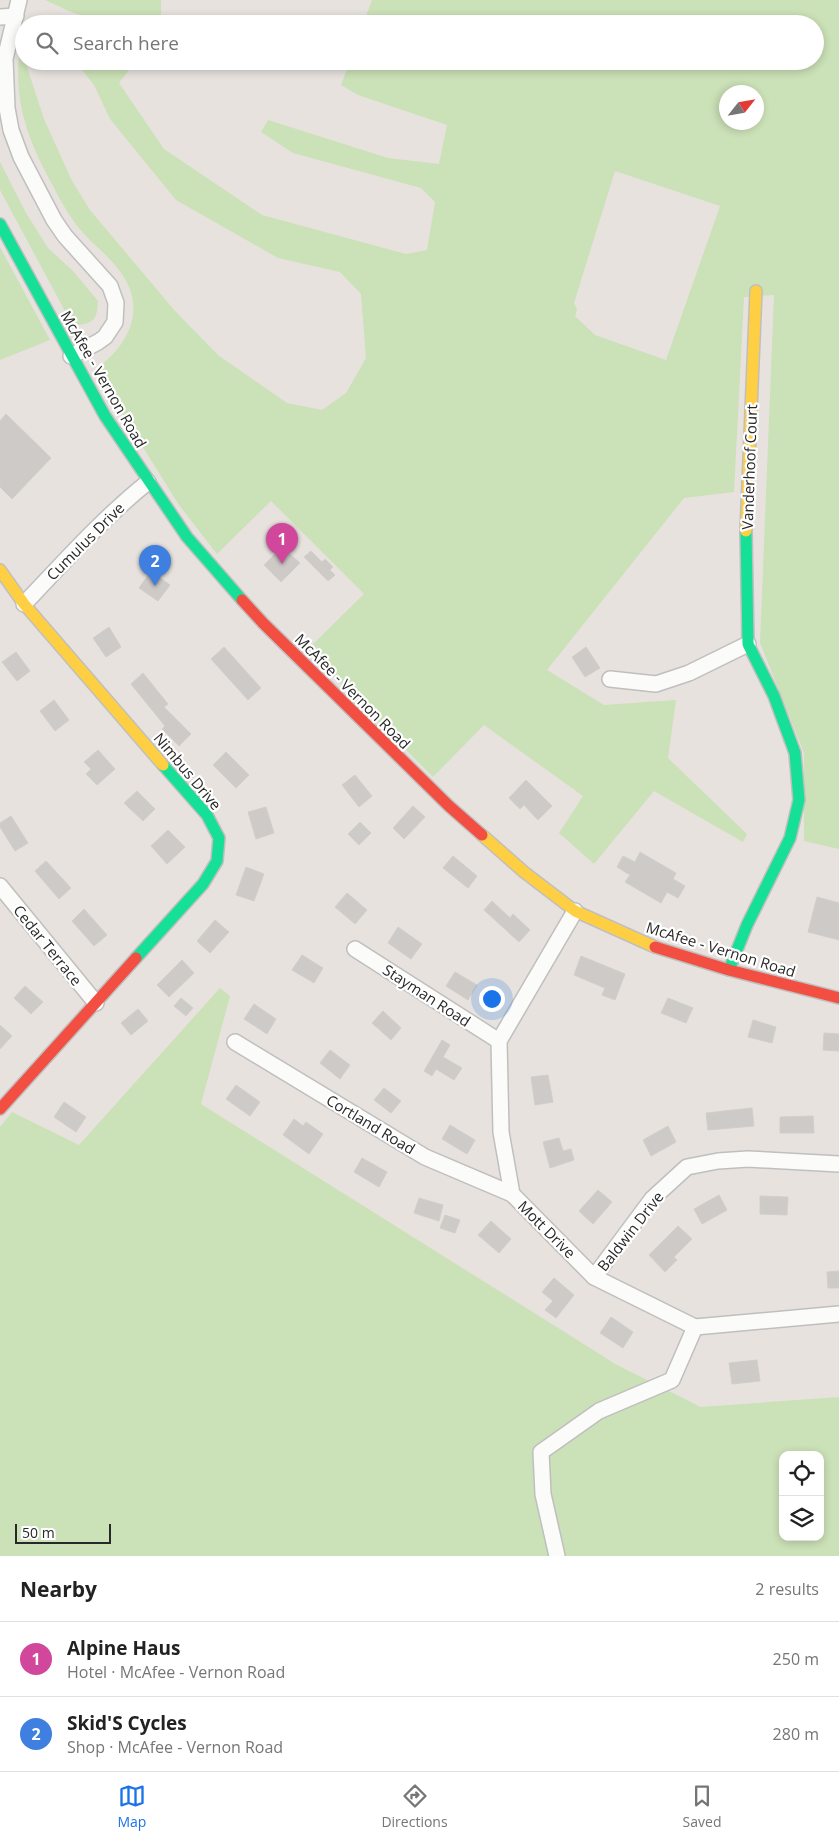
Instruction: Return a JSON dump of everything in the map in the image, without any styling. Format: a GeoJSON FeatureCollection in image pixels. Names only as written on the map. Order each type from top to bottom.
{"type":"FeatureCollection","features":[{"type":"Feature","properties":{"kind":"street"},"geometry":{"type":"LineString","coordinates":[[16,15],[19,0]]}},
{"type":"Feature","properties":{"kind":"street"},"geometry":{"type":"LineString","coordinates":[[0,17],[15,16]]}},
{"type":"Feature","properties":{"kind":"street"},"geometry":{"type":"LineString","coordinates":[[15,20],[5,59],[7,108],[11,130],[21,157],[54,220],[65,236],[110,286],[116,303],[114,322],[105,337],[71,356]]}},
{"type":"Feature","properties":{"kind":"street","name":"McAfee - Vernon Road"},"geometry":{"type":"LineString","coordinates":[[0,224],[105,416],[187,537],[263,623],[449,806],[524,872],[576,911],[647,944],[729,970],[839,998]]}},
{"type":"Feature","properties":{"kind":"street","name":"Vanderhoof Court"},"geometry":{"type":"LineString","coordinates":[[729,970],[747,925],[790,838],[799,800],[795,753],[774,696],[748,644],[746,521],[756,290]]}},
{"type":"Feature","properties":{"kind":"street","name":"Cumulus Drive"},"geometry":{"type":"LineString","coordinates":[[24,604],[71,553],[126,499],[148,482]]}},
{"type":"Feature","properties":{"kind":"street","name":"Nimbus Drive"},"geometry":{"type":"LineString","coordinates":[[0,570],[24,604],[207,815],[219,838],[217,861],[203,884],[0,1109]]}},
{"type":"Feature","properties":{"kind":"street"},"geometry":{"type":"LineString","coordinates":[[610,680],[656,684],[690,673],[748,644]]}},
{"type":"Feature","properties":{"kind":"street","name":"Cedar Terrace"},"geometry":{"type":"LineString","coordinates":[[0,886],[96,1003]]}},
{"type":"Feature","properties":{"kind":"street"},"geometry":{"type":"LineString","coordinates":[[499,1041],[576,911]]}},
{"type":"Feature","properties":{"kind":"street","name":"Stayman Road"},"geometry":{"type":"LineString","coordinates":[[355,949],[499,1041]]}},
{"type":"Feature","properties":{"kind":"street","name":"Mott Drive"},"geometry":{"type":"LineString","coordinates":[[499,1041],[501,1132],[512,1194],[594,1277],[695,1327]]}},
{"type":"Feature","properties":{"kind":"street","name":"Cortland Road"},"geometry":{"type":"LineString","coordinates":[[235,1042],[425,1157],[512,1194]]}},
{"type":"Feature","properties":{"kind":"street","name":"Baldwin Drive"},"geometry":{"type":"LineString","coordinates":[[594,1277],[652,1199],[687,1167],[718,1161],[748,1159],[839,1164]]}},
{"type":"Feature","properties":{"kind":"street"},"geometry":{"type":"LineString","coordinates":[[557,1556],[542,1494],[542,1452],[599,1411],[672,1380],[695,1327],[839,1314]]}},
{"type":"Feature","properties":{"kind":"green space"},"geometry":{"type":"Polygon","coordinates":[[[45,0],[161,0],[162,15],[81,15],[45,0]]]}},
{"type":"Feature","properties":{"kind":"green space"},"geometry":{"type":"Polygon","coordinates":[[[372,0],[839,0],[839,849],[804,841],[804,753],[760,643],[774,295],[744,297],[734,492],[684,498],[547,670],[604,705],[676,700],[668,758],[747,834],[743,842],[654,791],[594,864],[559,833],[583,796],[484,725],[433,777],[307,650],[364,594],[271,501],[217,554],[179,505],[106,388],[100,375],[104,362],[120,346],[129,330],[133,313],[132,296],[120,272],[85,235],[71,217],[44,169],[25,123],[21,107],[18,70],[28,70],[44,119],[72,181],[90,210],[175,311],[218,355],[287,403],[322,410],[346,393],[366,358],[361,294],[340,272],[278,258],[176,200],[110,119],[94,85],[82,70],[129,70],[119,83],[164,149],[262,215],[406,254],[427,250],[435,202],[421,188],[293,153],[261,132],[268,120],[388,158],[439,164],[447,125],[358,95],[341,85],[347,70],[824,70],[824,15],[366,15],[372,0]],[[615,171],[574,303],[577,309],[575,316],[595,335],[666,360],[720,206],[615,171]]]}},
{"type":"Feature","properties":{"kind":"green space"},"geometry":{"type":"Polygon","coordinates":[[[0,162],[26,213],[48,248],[73,271],[98,301],[96,316],[92,321],[78,325],[65,311],[0,190],[0,162]]]}},
{"type":"Feature","properties":{"kind":"green space"},"geometry":{"type":"Polygon","coordinates":[[[0,247],[50,340],[0,360],[0,247]]]}},
{"type":"Feature","properties":{"kind":"green space"},"geometry":{"type":"Polygon","coordinates":[[[220,988],[230,996],[201,1104],[617,1365],[701,1407],[839,1397],[839,1556],[0,1556],[0,1127],[12,1112],[79,1145],[220,988]]]}},
{"type":"Feature","properties":{"kind":"building"},"geometry":{"type":"Polygon","coordinates":[[[6,414],[51,458],[12,499],[0,487],[0,421],[6,414]]]}},
{"type":"Feature","properties":{"kind":"building"},"geometry":{"type":"Polygon","coordinates":[[[282,547],[300,563],[281,582],[264,565],[282,547]]]}},
{"type":"Feature","properties":{"kind":"building"},"geometry":{"type":"Polygon","coordinates":[[[311,551],[322,562],[325,559],[333,567],[330,570],[335,575],[328,581],[304,557],[311,551]]]}},
{"type":"Feature","properties":{"kind":"building"},"geometry":{"type":"Polygon","coordinates":[[[151,571],[170,585],[158,601],[139,588],[151,571]]]}},
{"type":"Feature","properties":{"kind":"building"},"geometry":{"type":"Polygon","coordinates":[[[109,627],[121,647],[106,657],[93,638],[109,627]]]}},
{"type":"Feature","properties":{"kind":"building"},"geometry":{"type":"Polygon","coordinates":[[[224,647],[261,688],[248,700],[211,659],[224,647]]]}},
{"type":"Feature","properties":{"kind":"building"},"geometry":{"type":"Polygon","coordinates":[[[586,647],[600,668],[585,677],[572,657],[586,647]]]}},
{"type":"Feature","properties":{"kind":"building"},"geometry":{"type":"Polygon","coordinates":[[[16,652],[30,671],[17,681],[2,662],[16,652]]]}},
{"type":"Feature","properties":{"kind":"building"},"geometry":{"type":"Polygon","coordinates":[[[143,673],[168,704],[164,707],[191,734],[179,746],[162,729],[165,726],[131,684],[143,673]]]}},
{"type":"Feature","properties":{"kind":"building"},"geometry":{"type":"Polygon","coordinates":[[[54,700],[69,720],[55,731],[40,711],[54,700]]]}},
{"type":"Feature","properties":{"kind":"building"},"geometry":{"type":"Polygon","coordinates":[[[98,750],[115,769],[97,785],[86,774],[91,769],[84,762],[98,750]]]}},
{"type":"Feature","properties":{"kind":"building"},"geometry":{"type":"Polygon","coordinates":[[[226,752],[249,775],[236,788],[213,765],[226,752]]]}},
{"type":"Feature","properties":{"kind":"building"},"geometry":{"type":"Polygon","coordinates":[[[355,775],[372,796],[359,807],[342,785],[355,775]]]}},
{"type":"Feature","properties":{"kind":"building"},"geometry":{"type":"Polygon","coordinates":[[[526,780],[552,806],[538,820],[524,805],[520,809],[509,798],[526,780]]]}},
{"type":"Feature","properties":{"kind":"building"},"geometry":{"type":"Polygon","coordinates":[[[137,791],[155,809],[143,821],[124,803],[137,791]]]}},
{"type":"Feature","properties":{"kind":"building"},"geometry":{"type":"Polygon","coordinates":[[[413,806],[425,817],[404,839],[393,828],[413,806]]]}},
{"type":"Feature","properties":{"kind":"building"},"geometry":{"type":"Polygon","coordinates":[[[266,807],[274,833],[256,839],[248,812],[266,807]]]}},
{"type":"Feature","properties":{"kind":"building"},"geometry":{"type":"Polygon","coordinates":[[[11,816],[28,843],[15,851],[0,827],[0,823],[11,816]]]}},
{"type":"Feature","properties":{"kind":"building"},"geometry":{"type":"Polygon","coordinates":[[[360,822],[371,833],[359,845],[348,834],[360,822]]]}},
{"type":"Feature","properties":{"kind":"building"},"geometry":{"type":"Polygon","coordinates":[[[168,830],[185,847],[167,864],[151,846],[168,830]]]}},
{"type":"Feature","properties":{"kind":"building"},"geometry":{"type":"Polygon","coordinates":[[[640,852],[676,873],[673,879],[685,886],[678,898],[667,892],[661,903],[625,882],[630,875],[617,867],[623,856],[635,862],[640,852]]]}},
{"type":"Feature","properties":{"kind":"building"},"geometry":{"type":"Polygon","coordinates":[[[453,856],[477,876],[468,888],[443,868],[453,856]]]}},
{"type":"Feature","properties":{"kind":"building"},"geometry":{"type":"Polygon","coordinates":[[[46,861],[71,888],[59,899],[35,871],[46,861]]]}},
{"type":"Feature","properties":{"kind":"building"},"geometry":{"type":"Polygon","coordinates":[[[246,867],[264,874],[254,901],[236,895],[246,867]]]}},
{"type":"Feature","properties":{"kind":"building"},"geometry":{"type":"Polygon","coordinates":[[[347,893],[367,910],[355,924],[335,907],[347,893]]]}},
{"type":"Feature","properties":{"kind":"building"},"geometry":{"type":"Polygon","coordinates":[[[817,897],[839,903],[839,940],[808,932],[817,897]]]}},
{"type":"Feature","properties":{"kind":"building"},"geometry":{"type":"Polygon","coordinates":[[[492,901],[510,918],[513,914],[530,930],[519,942],[484,910],[492,901]]]}},
{"type":"Feature","properties":{"kind":"building"},"geometry":{"type":"Polygon","coordinates":[[[84,909],[107,935],[94,946],[72,921],[84,909]]]}},
{"type":"Feature","properties":{"kind":"building"},"geometry":{"type":"Polygon","coordinates":[[[215,920],[229,932],[210,953],[197,941],[215,920]]]}},
{"type":"Feature","properties":{"kind":"building"},"geometry":{"type":"Polygon","coordinates":[[[398,927],[422,944],[411,959],[388,943],[398,927]]]}},
{"type":"Feature","properties":{"kind":"building"},"geometry":{"type":"Polygon","coordinates":[[[302,955],[323,968],[314,983],[292,970],[302,955]]]}},
{"type":"Feature","properties":{"kind":"building"},"geometry":{"type":"Polygon","coordinates":[[[581,956],[625,974],[615,1000],[602,995],[605,988],[574,975],[581,956]]]}},
{"type":"Feature","properties":{"kind":"building"},"geometry":{"type":"Polygon","coordinates":[[[182,960],[194,973],[169,997],[157,985],[182,960]]]}},
{"type":"Feature","properties":{"kind":"building"},"geometry":{"type":"Polygon","coordinates":[[[455,972],[477,985],[468,1000],[446,986],[455,972]]]}},
{"type":"Feature","properties":{"kind":"building"},"geometry":{"type":"Polygon","coordinates":[[[25,986],[43,1002],[31,1014],[14,998],[25,986]]]}},
{"type":"Feature","properties":{"kind":"building"},"geometry":{"type":"Polygon","coordinates":[[[181,998],[193,1008],[186,1016],[174,1006],[181,998]]]}},
{"type":"Feature","properties":{"kind":"building"},"geometry":{"type":"Polygon","coordinates":[[[668,998],[693,1008],[686,1023],[661,1013],[668,998]]]}},
{"type":"Feature","properties":{"kind":"building"},"geometry":{"type":"Polygon","coordinates":[[[254,1004],[276,1019],[267,1034],[244,1019],[254,1004]]]}},
{"type":"Feature","properties":{"kind":"building"},"geometry":{"type":"Polygon","coordinates":[[[138,1009],[148,1021],[131,1035],[121,1023],[138,1009]]]}},
{"type":"Feature","properties":{"kind":"building"},"geometry":{"type":"Polygon","coordinates":[[[383,1011],[401,1028],[391,1040],[372,1023],[383,1011]]]}},
{"type":"Feature","properties":{"kind":"building"},"geometry":{"type":"Polygon","coordinates":[[[753,1020],[776,1027],[772,1043],[748,1037],[753,1020]]]}},
{"type":"Feature","properties":{"kind":"building"},"geometry":{"type":"Polygon","coordinates":[[[0,1025],[12,1036],[0,1049],[0,1025]]]}},
{"type":"Feature","properties":{"kind":"building"},"geometry":{"type":"Polygon","coordinates":[[[824,1033],[839,1034],[839,1051],[823,1050],[824,1033]]]}},
{"type":"Feature","properties":{"kind":"building"},"geometry":{"type":"Polygon","coordinates":[[[442,1040],[450,1045],[443,1057],[462,1068],[454,1080],[436,1069],[432,1076],[424,1071],[442,1040]]]}},
{"type":"Feature","properties":{"kind":"building"},"geometry":{"type":"Polygon","coordinates":[[[330,1050],[350,1065],[340,1079],[320,1063],[330,1050]]]}},
{"type":"Feature","properties":{"kind":"building"},"geometry":{"type":"Polygon","coordinates":[[[548,1075],[553,1102],[535,1105],[531,1077],[548,1075]]]}},
{"type":"Feature","properties":{"kind":"building"},"geometry":{"type":"Polygon","coordinates":[[[236,1085],[260,1102],[250,1116],[226,1099],[236,1085]]]}},
{"type":"Feature","properties":{"kind":"building"},"geometry":{"type":"Polygon","coordinates":[[[384,1088],[401,1101],[391,1113],[374,1100],[384,1088]]]}},
{"type":"Feature","properties":{"kind":"building"},"geometry":{"type":"Polygon","coordinates":[[[64,1102],[86,1117],[76,1132],[54,1117],[64,1102]]]}},
{"type":"Feature","properties":{"kind":"building"},"geometry":{"type":"Polygon","coordinates":[[[752,1108],[754,1126],[708,1130],[706,1113],[752,1108]]]}},
{"type":"Feature","properties":{"kind":"building"},"geometry":{"type":"Polygon","coordinates":[[[813,1116],[814,1133],[780,1133],[780,1117],[813,1116]]]}},
{"type":"Feature","properties":{"kind":"building"},"geometry":{"type":"Polygon","coordinates":[[[294,1119],[303,1126],[306,1122],[323,1134],[309,1154],[283,1135],[294,1119]]]}},
{"type":"Feature","properties":{"kind":"building"},"geometry":{"type":"Polygon","coordinates":[[[450,1125],[475,1140],[467,1154],[442,1139],[450,1125]]]}},
{"type":"Feature","properties":{"kind":"building"},"geometry":{"type":"Polygon","coordinates":[[[668,1126],[676,1142],[651,1156],[643,1140],[668,1126]]]}},
{"type":"Feature","properties":{"kind":"building"},"geometry":{"type":"Polygon","coordinates":[[[559,1138],[563,1151],[571,1149],[574,1160],[550,1168],[543,1142],[559,1138]]]}},
{"type":"Feature","properties":{"kind":"building"},"geometry":{"type":"Polygon","coordinates":[[[362,1158],[387,1172],[379,1187],[354,1172],[362,1158]]]}},
{"type":"Feature","properties":{"kind":"building"},"geometry":{"type":"Polygon","coordinates":[[[598,1190],[612,1202],[593,1224],[579,1211],[598,1190]]]}},
{"type":"Feature","properties":{"kind":"building"},"geometry":{"type":"Polygon","coordinates":[[[719,1195],[727,1210],[702,1224],[694,1209],[719,1195]]]}},
{"type":"Feature","properties":{"kind":"building"},"geometry":{"type":"Polygon","coordinates":[[[760,1196],[788,1197],[787,1215],[760,1214],[760,1196]]]}},
{"type":"Feature","properties":{"kind":"building"},"geometry":{"type":"Polygon","coordinates":[[[419,1198],[443,1205],[439,1221],[414,1213],[419,1198]]]}},
{"type":"Feature","properties":{"kind":"building"},"geometry":{"type":"Polygon","coordinates":[[[445,1215],[460,1220],[455,1233],[440,1228],[445,1215]]]}},
{"type":"Feature","properties":{"kind":"building"},"geometry":{"type":"Polygon","coordinates":[[[491,1221],[511,1239],[499,1253],[478,1235],[491,1221]]]}},
{"type":"Feature","properties":{"kind":"building"},"geometry":{"type":"Polygon","coordinates":[[[678,1226],[692,1239],[674,1257],[677,1260],[665,1272],[649,1255],[678,1226]]]}},
{"type":"Feature","properties":{"kind":"building"},"geometry":{"type":"Polygon","coordinates":[[[839,1271],[839,1288],[828,1288],[827,1272],[839,1271]]]}},
{"type":"Feature","properties":{"kind":"building"},"geometry":{"type":"Polygon","coordinates":[[[554,1278],[574,1295],[556,1318],[545,1310],[553,1301],[542,1292],[554,1278]]]}},
{"type":"Feature","properties":{"kind":"building"},"geometry":{"type":"Polygon","coordinates":[[[611,1317],[633,1332],[623,1348],[600,1333],[611,1317]]]}},
{"type":"Feature","properties":{"kind":"building"},"geometry":{"type":"Polygon","coordinates":[[[757,1360],[760,1381],[732,1384],[729,1363],[757,1360]]]}},
{"type":"Feature","properties":{"kind":"traffic: fast"},"geometry":{"type":"LineString","coordinates":[[0,224],[105,416],[187,537],[242,600]]}},
{"type":"Feature","properties":{"kind":"traffic: fast"},"geometry":{"type":"LineString","coordinates":[[729,970],[747,925],[790,838],[799,800],[795,753],[774,696],[748,644],[746,531]]}},
{"type":"Feature","properties":{"kind":"traffic: fast"},"geometry":{"type":"LineString","coordinates":[[136,958],[203,884],[217,861],[219,838],[207,815],[163,765]]}},
{"type":"Feature","properties":{"kind":"traffic: slow"},"geometry":{"type":"LineString","coordinates":[[746,531],[756,291]]}},
{"type":"Feature","properties":{"kind":"traffic: slow"},"geometry":{"type":"LineString","coordinates":[[0,570],[24,604],[163,765]]}},
{"type":"Feature","properties":{"kind":"traffic: slow"},"geometry":{"type":"LineString","coordinates":[[482,835],[524,872],[575,911],[655,947]]}},
{"type":"Feature","properties":{"kind":"traffic: jam"},"geometry":{"type":"LineString","coordinates":[[242,600],[449,806],[482,835]]}},
{"type":"Feature","properties":{"kind":"traffic: jam"},"geometry":{"type":"LineString","coordinates":[[655,947],[729,970],[839,998]]}},
{"type":"Feature","properties":{"kind":"traffic: jam"},"geometry":{"type":"LineString","coordinates":[[0,1109],[136,958]]}},
{"type":"Feature","properties":{"kind":"place","name":"Alpine Haus"},"geometry":{"type":"Point","coordinates":[282,564]}},
{"type":"Feature","properties":{"kind":"place","name":"Skid'S Cycles"},"geometry":{"type":"Point","coordinates":[155,586]}}]}
